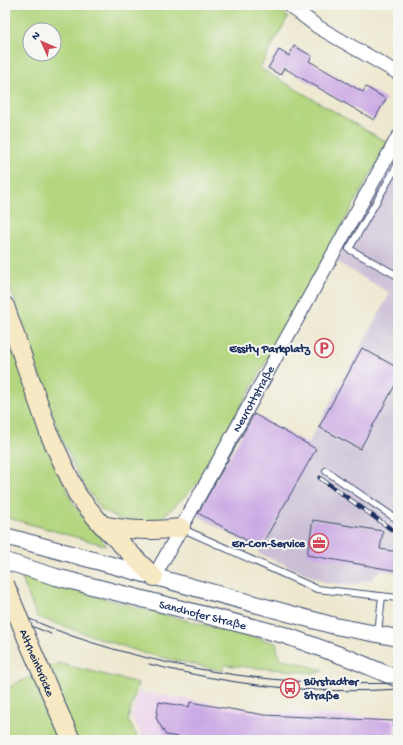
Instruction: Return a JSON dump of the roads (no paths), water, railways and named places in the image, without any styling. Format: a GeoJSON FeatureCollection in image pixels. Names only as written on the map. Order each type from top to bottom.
{"type":"FeatureCollection","features":[{"type":"Feature","properties":{"kind":"main road"},"geometry":{"type":"LineString","coordinates":[[5,306],[50,436],[78,496],[102,526],[154,577]]}},
{"type":"Feature","properties":{"kind":"main road"},"geometry":{"type":"LineString","coordinates":[[102,526],[128,530],[152,531],[181,528]]}},
{"type":"Feature","properties":{"kind":"main road","name":"Altrheinbrücke"},"geometry":{"type":"LineString","coordinates":[[5,584],[28,642],[71,740]]}},
{"type":"Feature","properties":{"kind":"street"},"geometry":{"type":"LineString","coordinates":[[289,5],[318,27],[398,73]]}},
{"type":"Feature","properties":{"kind":"street","name":"Neurottstraße"},"geometry":{"type":"LineString","coordinates":[[154,577],[398,137]]}},
{"type":"Feature","properties":{"kind":"street","name":"Sandhofer Straße"},"geometry":{"type":"LineString","coordinates":[[5,536],[335,626],[397,638]]}},
{"type":"Feature","properties":{"kind":"street","name":"Sandhofer Straße"},"geometry":{"type":"LineString","coordinates":[[5,561],[56,577],[284,635],[351,659],[398,679]]}},
{"type":"Feature","properties":{"kind":"street"},"geometry":{"type":"LineString","coordinates":[[148,601],[154,577]]}},
{"type":"Feature","properties":{"kind":"lane"},"geometry":{"type":"LineString","coordinates":[[398,164],[349,248],[398,276]]}},
{"type":"Feature","properties":{"kind":"lane"},"geometry":{"type":"LineString","coordinates":[[326,471],[398,520]]}},
{"type":"Feature","properties":{"kind":"lane"},"geometry":{"type":"LineString","coordinates":[[181,528],[317,589],[398,598]]}},
{"type":"Feature","properties":{"kind":"lane"},"geometry":{"type":"LineString","coordinates":[[378,635],[382,596]]}},
{"type":"Feature","properties":{"kind":"tram line"},"geometry":{"type":"LineString","coordinates":[[5,608],[38,623],[112,649],[192,668],[274,679],[315,682],[357,684],[398,683]]}},
{"type":"Feature","properties":{"kind":"tram line"},"geometry":{"type":"LineString","coordinates":[[5,615],[51,634]]}},
{"type":"Feature","properties":{"kind":"tram line"},"geometry":{"type":"LineString","coordinates":[[149,664],[210,678],[272,687],[335,691],[398,689]]}},
{"type":"Feature","properties":{"kind":"railway"},"geometry":{"type":"LineString","coordinates":[[320,478],[398,534]]}},
{"type":"Feature","properties":{"kind":"place","name":"Essity Parkplatz"},"geometry":{"type":"Point","coordinates":[324,348]}},
{"type":"Feature","properties":{"kind":"place","name":"En-Con-Service"},"geometry":{"type":"Point","coordinates":[319,543]}},
{"type":"Feature","properties":{"kind":"place","name":"Bürstadter Straße"},"geometry":{"type":"Point","coordinates":[290,688]}}]}
